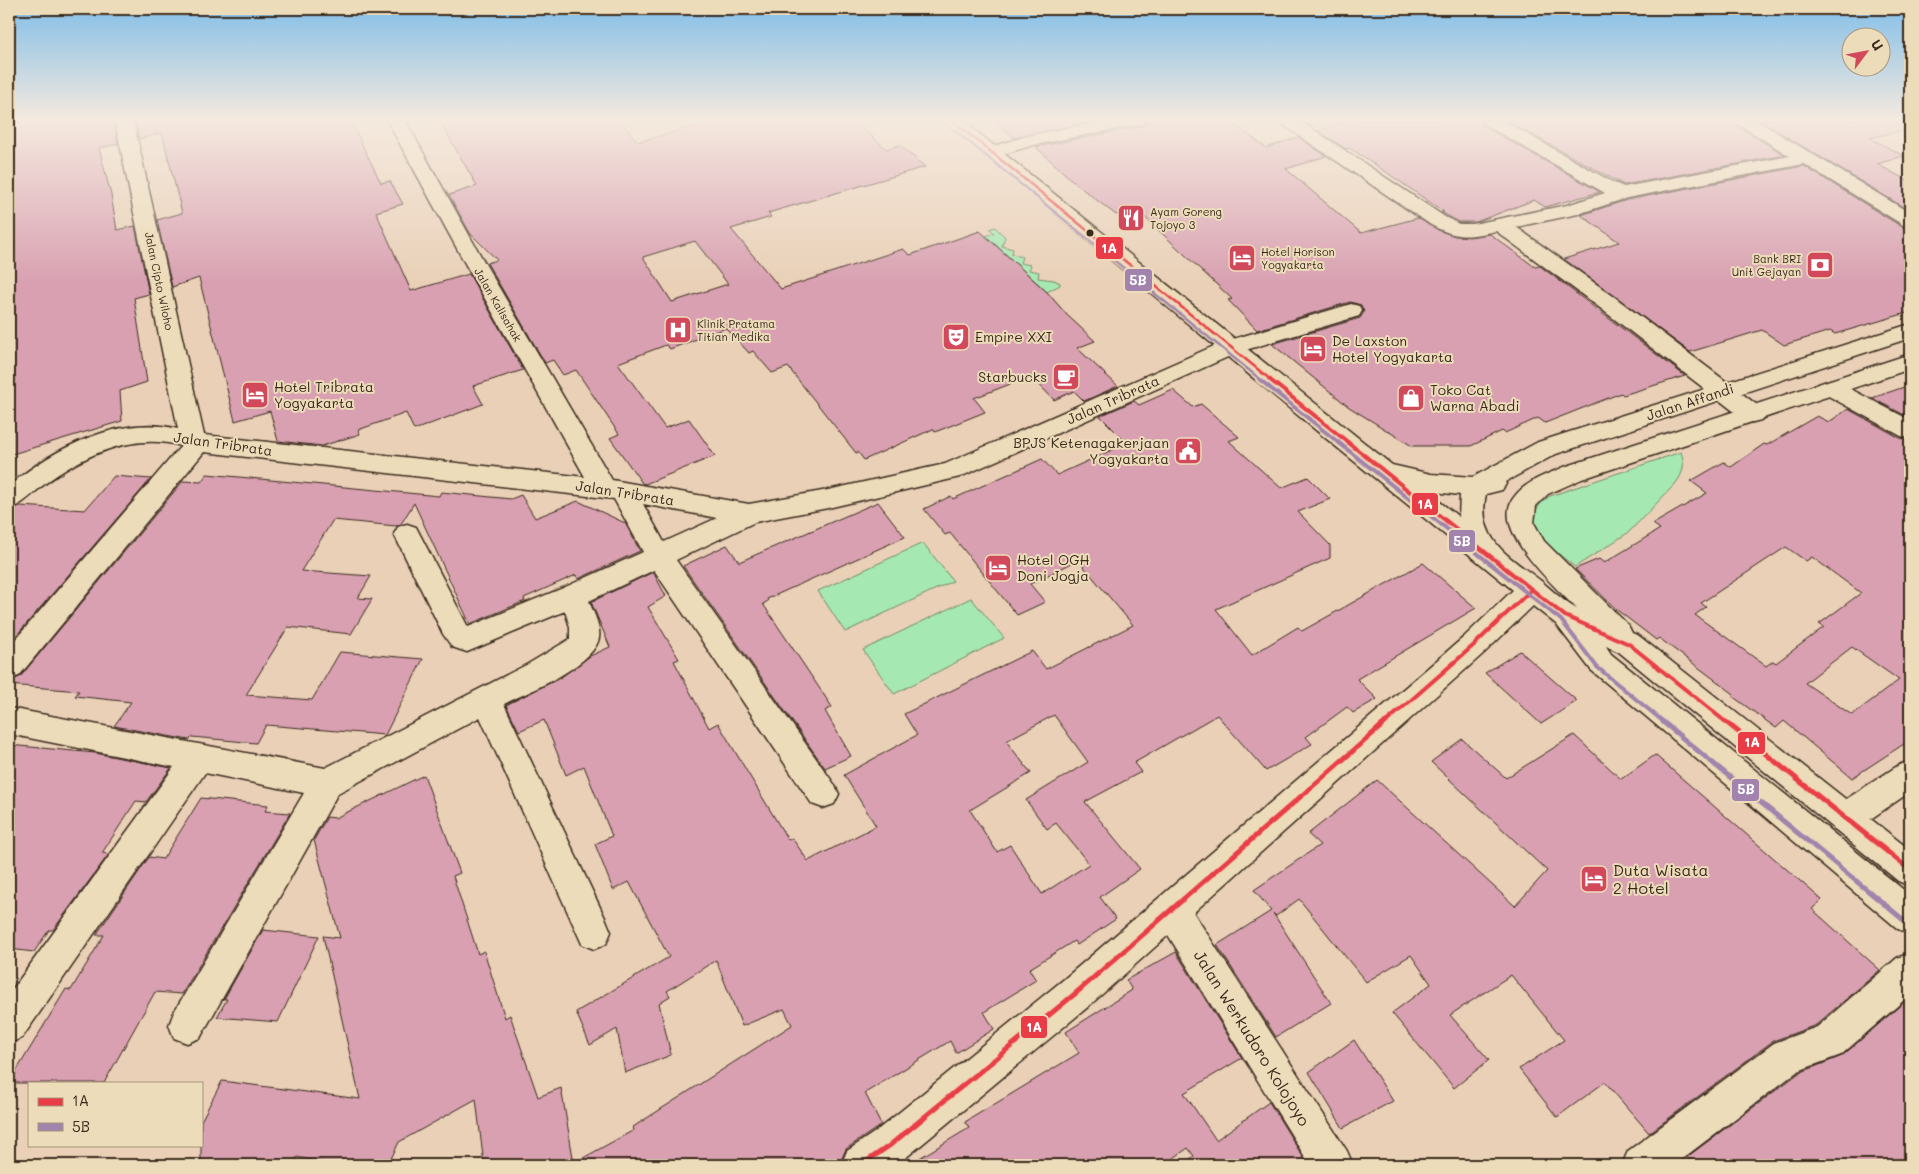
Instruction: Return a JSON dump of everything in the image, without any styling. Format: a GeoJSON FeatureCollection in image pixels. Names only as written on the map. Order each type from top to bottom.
{"type":"FeatureCollection","features":[{"type":"Feature","properties":{"kind":"street","name":"Jalan Cipto Wiloho"},"geometry":{"type":"LineString","coordinates":[[136,175],[196,442]]}},
{"type":"Feature","properties":{"kind":"street","name":"Jalan Kalisahak"},"geometry":{"type":"LineString","coordinates":[[426,175],[477,267],[613,490],[823,794]]}},
{"type":"Feature","properties":{"kind":"street"},"geometry":{"type":"LineString","coordinates":[[1021,175],[1231,348],[1566,616],[1601,662],[1910,917]]}},
{"type":"Feature","properties":{"kind":"street"},"geometry":{"type":"LineString","coordinates":[[1369,175],[1438,221],[1455,230],[1474,230],[1500,225],[1571,210],[1623,193],[1720,175]]}},
{"type":"Feature","properties":{"kind":"street"},"geometry":{"type":"LineString","coordinates":[[1586,175],[1607,187],[1623,193]]}},
{"type":"Feature","properties":{"kind":"street"},"geometry":{"type":"LineString","coordinates":[[1836,175],[1910,221]]}},
{"type":"Feature","properties":{"kind":"street"},"geometry":{"type":"LineString","coordinates":[[1500,225],[1608,303],[1753,414]]}},
{"type":"Feature","properties":{"kind":"street","name":"Jalan Tribrata"},"geometry":{"type":"LineString","coordinates":[[9,500],[58,461],[80,450],[118,437],[156,433],[196,442],[613,490],[750,514],[828,499],[950,471],[1231,348],[1351,311]]}},
{"type":"Feature","properties":{"kind":"street","name":"Jalan Affandi"},"geometry":{"type":"LineString","coordinates":[[1475,487],[1547,448],[1910,331]]}},
{"type":"Feature","properties":{"kind":"street"},"geometry":{"type":"LineString","coordinates":[[1910,361],[1573,473],[1539,488],[1523,503],[1521,523],[1536,548],[1629,644],[1910,870]]}},
{"type":"Feature","properties":{"kind":"street"},"geometry":{"type":"LineString","coordinates":[[1831,388],[1910,430]]}},
{"type":"Feature","properties":{"kind":"street"},"geometry":{"type":"LineString","coordinates":[[9,667],[196,442]]}},
{"type":"Feature","properties":{"kind":"street"},"geometry":{"type":"LineString","coordinates":[[1377,466],[1412,480],[1442,486],[1475,487],[1573,473]]}},
{"type":"Feature","properties":{"kind":"street"},"geometry":{"type":"LineString","coordinates":[[1475,487],[1470,510],[1474,530],[1488,554]]}},
{"type":"Feature","properties":{"kind":"street"},"geometry":{"type":"LineString","coordinates":[[407,534],[457,634],[462,639],[467,640],[573,596],[750,514]]}},
{"type":"Feature","properties":{"kind":"street"},"geometry":{"type":"LineString","coordinates":[[861,1165],[888,1146],[1076,992],[1172,910],[1474,645],[1532,589]]}},
{"type":"Feature","properties":{"kind":"street"},"geometry":{"type":"LineString","coordinates":[[187,1025],[327,783],[568,656],[582,645],[585,631],[573,596]]}},
{"type":"Feature","properties":{"kind":"street"},"geometry":{"type":"LineString","coordinates":[[1566,616],[1629,644]]}},
{"type":"Feature","properties":{"kind":"street"},"geometry":{"type":"LineString","coordinates":[[487,698],[594,932]]}},
{"type":"Feature","properties":{"kind":"street"},"geometry":{"type":"LineString","coordinates":[[9,721],[327,783]]}},
{"type":"Feature","properties":{"kind":"street"},"geometry":{"type":"LineString","coordinates":[[9,1025],[198,758]]}},
{"type":"Feature","properties":{"kind":"street"},"geometry":{"type":"LineString","coordinates":[[1845,818],[1910,775]]}},
{"type":"Feature","properties":{"kind":"street","name":"Jalan Werkudoro Kolojoyo"},"geometry":{"type":"LineString","coordinates":[[1172,910],[1333,1165]]}},
{"type":"Feature","properties":{"kind":"street"},"geometry":{"type":"LineString","coordinates":[[1648,1163],[1787,1056],[1828,1042],[1910,971]]}},
{"type":"Feature","properties":{"kind":"green space"},"geometry":{"type":"Polygon","coordinates":[[[995,227],[1005,237],[1002,246],[1013,249],[1012,254],[1022,257],[1020,263],[1031,265],[1029,270],[1039,272],[1038,278],[1054,280],[1060,283],[1060,285],[1047,292],[986,236],[994,233],[990,229],[995,227]]]}},
{"type":"Feature","properties":{"kind":"green space"},"geometry":{"type":"Polygon","coordinates":[[[1681,452],[1683,468],[1676,483],[1629,532],[1575,567],[1547,543],[1535,525],[1534,516],[1539,506],[1550,496],[1681,452]]]}},
{"type":"Feature","properties":{"kind":"green space"},"geometry":{"type":"Polygon","coordinates":[[[923,543],[953,581],[845,632],[818,591],[923,543]]]}},
{"type":"Feature","properties":{"kind":"green space"},"geometry":{"type":"Polygon","coordinates":[[[971,598],[1004,638],[894,694],[863,650],[971,598]]]}},
{"type":"Feature","properties":{"kind":"building"},"geometry":{"type":"Polygon","coordinates":[[[9,175],[106,175],[117,230],[135,226],[149,294],[134,298],[147,382],[120,391],[122,421],[9,455],[9,175]]]}},
{"type":"Feature","properties":{"kind":"building"},"geometry":{"type":"Polygon","coordinates":[[[172,175],[377,175],[381,183],[390,181],[403,204],[376,212],[411,291],[469,274],[523,370],[473,386],[483,404],[414,430],[406,413],[358,430],[360,434],[322,446],[278,441],[270,411],[235,421],[199,278],[172,287],[157,220],[182,213],[172,175]]]}},
{"type":"Feature","properties":{"kind":"building"},"geometry":{"type":"Polygon","coordinates":[[[471,175],[898,175],[768,213],[771,217],[731,229],[781,289],[903,249],[910,255],[980,231],[1047,292],[1067,315],[1095,341],[1077,348],[1118,386],[1084,401],[1074,391],[1054,400],[1031,376],[974,398],[985,412],[935,432],[933,429],[864,460],[858,452],[856,453],[788,367],[772,373],[753,351],[749,353],[726,328],[670,349],[666,345],[618,363],[665,428],[689,419],[715,456],[645,484],[642,483],[610,438],[619,434],[576,370],[563,375],[553,360],[545,363],[487,263],[497,260],[470,233],[449,195],[477,186],[471,175]],[[695,241],[643,257],[672,302],[728,284],[695,241]]]}},
{"type":"Feature","properties":{"kind":"building"},"geometry":{"type":"Polygon","coordinates":[[[1066,175],[1293,175],[1361,233],[1418,218],[1440,231],[1455,236],[1470,237],[1490,234],[1535,267],[1540,266],[1685,376],[1623,395],[1621,393],[1545,423],[1538,418],[1505,433],[1502,431],[1471,446],[1412,446],[1349,407],[1272,344],[1360,318],[1364,312],[1361,305],[1350,302],[1257,330],[1228,300],[1232,299],[1136,209],[1116,215],[1066,175]]]}},
{"type":"Feature","properties":{"kind":"building"},"geometry":{"type":"Polygon","coordinates":[[[1390,175],[1569,175],[1600,192],[1545,207],[1534,200],[1476,222],[1459,222],[1441,212],[1444,212],[1390,175]]]}},
{"type":"Feature","properties":{"kind":"building"},"geometry":{"type":"Polygon","coordinates":[[[1605,175],[1679,175],[1624,185],[1605,175]]]}},
{"type":"Feature","properties":{"kind":"building"},"geometry":{"type":"Polygon","coordinates":[[[1758,175],[1818,175],[1902,227],[1910,229],[1910,312],[1835,334],[1830,331],[1784,345],[1762,330],[1690,352],[1564,259],[1619,242],[1581,215],[1627,200],[1758,175]]]}},
{"type":"Feature","properties":{"kind":"building"},"geometry":{"type":"Polygon","coordinates":[[[1850,175],[1897,175],[1910,182],[1910,211],[1850,175]]]}},
{"type":"Feature","properties":{"kind":"building"},"geometry":{"type":"Polygon","coordinates":[[[1910,385],[1910,418],[1872,398],[1910,385]]]}},
{"type":"Feature","properties":{"kind":"building"},"geometry":{"type":"Polygon","coordinates":[[[1173,390],[1193,407],[1201,404],[1239,437],[1229,441],[1281,488],[1308,477],[1330,499],[1298,512],[1330,545],[1330,558],[1216,609],[1252,655],[1298,627],[1302,631],[1423,563],[1476,608],[1357,679],[1377,699],[1353,713],[1347,707],[1306,737],[1312,744],[1266,771],[1217,715],[1134,763],[1141,772],[1085,802],[1140,869],[1100,897],[1116,919],[1077,945],[1074,941],[1029,969],[1036,980],[984,1012],[994,1029],[956,1053],[950,1041],[865,1093],[881,1125],[846,1149],[839,1165],[484,1165],[476,1099],[399,1142],[388,1165],[334,1165],[297,1157],[294,1165],[201,1165],[202,1119],[222,1081],[360,1099],[323,936],[340,938],[314,840],[327,817],[335,818],[424,775],[460,873],[453,876],[478,954],[484,951],[505,1018],[510,1015],[538,1097],[561,1088],[574,1163],[634,1130],[633,1127],[792,1025],[784,1009],[742,1026],[716,960],[667,991],[670,996],[659,1003],[671,1055],[625,1073],[617,1029],[590,1045],[576,1012],[669,957],[629,882],[613,890],[595,844],[612,836],[584,766],[566,775],[544,720],[519,731],[506,705],[560,678],[590,656],[610,647],[591,602],[653,572],[666,596],[648,607],[679,659],[674,661],[709,728],[718,723],[788,840],[792,838],[808,861],[876,826],[844,775],[917,735],[904,714],[1032,651],[1046,669],[1133,625],[1078,560],[1030,584],[1045,602],[1017,615],[950,533],[945,535],[924,509],[951,496],[953,499],[1042,459],[1057,475],[1127,443],[1100,416],[1134,401],[1139,405],[1173,390]],[[1054,715],[1006,741],[1031,773],[970,810],[997,852],[1010,845],[1042,894],[1089,864],[1056,823],[1047,829],[1026,800],[1088,762],[1054,715]]]}},
{"type":"Feature","properties":{"kind":"building"},"geometry":{"type":"Polygon","coordinates":[[[1848,409],[1900,438],[1910,440],[1910,740],[1852,778],[1784,721],[1776,728],[1659,638],[1656,640],[1617,610],[1575,569],[1599,559],[1604,563],[1660,529],[1653,524],[1707,493],[1691,481],[1724,462],[1731,467],[1764,444],[1767,445],[1817,416],[1829,422],[1848,409]],[[1786,547],[1701,603],[1706,607],[1695,615],[1766,666],[1773,661],[1776,663],[1824,627],[1819,624],[1861,593],[1812,557],[1806,561],[1786,547]],[[1852,647],[1805,683],[1852,715],[1899,680],[1852,647]]]}},
{"type":"Feature","properties":{"kind":"building"},"geometry":{"type":"Polygon","coordinates":[[[207,474],[439,496],[441,492],[511,499],[521,495],[535,518],[578,501],[625,523],[640,551],[578,579],[576,575],[524,598],[525,601],[470,624],[414,503],[401,524],[396,526],[333,520],[301,571],[371,576],[358,598],[372,599],[351,634],[288,627],[246,695],[312,700],[340,652],[423,659],[385,735],[266,725],[256,743],[192,737],[189,740],[114,726],[131,702],[75,696],[79,691],[9,685],[9,681],[20,677],[183,481],[201,482],[207,474]]]}},
{"type":"Feature","properties":{"kind":"building"},"geometry":{"type":"Polygon","coordinates":[[[114,476],[151,479],[9,644],[9,511],[20,506],[85,510],[114,476]]]}},
{"type":"Feature","properties":{"kind":"building"},"geometry":{"type":"Polygon","coordinates":[[[878,502],[905,537],[767,599],[768,601],[763,604],[832,707],[825,711],[851,756],[825,768],[683,566],[727,545],[739,562],[878,502]]]}},
{"type":"Feature","properties":{"kind":"building"},"geometry":{"type":"Polygon","coordinates":[[[1520,651],[1577,701],[1541,724],[1485,673],[1520,651]]]}},
{"type":"Feature","properties":{"kind":"building"},"geometry":{"type":"Polygon","coordinates":[[[1574,735],[1621,779],[1655,755],[1822,900],[1812,909],[1880,970],[1816,1025],[1773,1041],[1649,1133],[1605,1082],[1557,1117],[1519,1069],[1564,1040],[1511,975],[1450,1015],[1489,1060],[1454,1088],[1392,1013],[1431,984],[1411,955],[1366,982],[1299,899],[1276,916],[1273,913],[1331,1003],[1276,1037],[1217,945],[1271,911],[1254,890],[1320,845],[1308,834],[1377,780],[1515,906],[1547,871],[1431,762],[1462,739],[1506,778],[1574,735]]]}},
{"type":"Feature","properties":{"kind":"building"},"geometry":{"type":"Polygon","coordinates":[[[9,745],[95,753],[171,768],[146,802],[136,801],[102,853],[109,854],[53,930],[49,930],[34,952],[9,949],[9,745]]]}},
{"type":"Feature","properties":{"kind":"building"},"geometry":{"type":"Polygon","coordinates":[[[201,798],[268,805],[265,811],[290,813],[182,994],[155,992],[105,1082],[9,1083],[66,989],[71,990],[104,935],[96,935],[149,857],[163,859],[201,798]]]}},
{"type":"Feature","properties":{"kind":"building"},"geometry":{"type":"Polygon","coordinates":[[[263,930],[319,936],[278,1022],[217,1017],[227,999],[224,999],[263,930]]]}},
{"type":"Feature","properties":{"kind":"building"},"geometry":{"type":"Polygon","coordinates":[[[1176,952],[1242,1058],[1184,1093],[1216,1140],[1269,1102],[1308,1165],[1182,1165],[1194,1156],[1188,1148],[1164,1165],[908,1165],[969,1128],[965,1122],[1079,1053],[1066,1032],[1132,990],[1126,980],[1176,952]]]}},
{"type":"Feature","properties":{"kind":"building"},"geometry":{"type":"Polygon","coordinates":[[[1910,997],[1910,1165],[1695,1165],[1687,1157],[1799,1073],[1842,1056],[1910,997]]]}},
{"type":"Feature","properties":{"kind":"building"},"geometry":{"type":"Polygon","coordinates":[[[1354,1040],[1393,1101],[1343,1128],[1309,1072],[1354,1040]]]}},
{"type":"Feature","properties":{"kind":"transit line","name":"5B"},"geometry":{"type":"LineString","coordinates":[[1009,175],[1328,435],[1561,620],[1597,667],[1906,922]]}},
{"type":"Feature","properties":{"kind":"transit line","name":"1A"},"geometry":{"type":"LineString","coordinates":[[1019,175],[1332,430],[1565,616],[1629,644],[1910,870]]}},
{"type":"Feature","properties":{"kind":"transit line","name":"1A"},"geometry":{"type":"LineString","coordinates":[[861,1165],[889,1146],[1076,993],[1474,645],[1532,589]]}},
{"type":"Feature","properties":{"kind":"place","name":"Ayam Goreng Tojoyo 3"},"geometry":{"type":"Point","coordinates":[1131,218]}},
{"type":"Feature","properties":{"kind":"place","name":"Hotel Horison Yogyakarta"},"geometry":{"type":"Point","coordinates":[1242,258]}},
{"type":"Feature","properties":{"kind":"place","name":"Bank BRI Unit Gejayan"},"geometry":{"type":"Point","coordinates":[1820,265]}},
{"type":"Feature","properties":{"kind":"place","name":"Klinik Pratama Titian Medika"},"geometry":{"type":"Point","coordinates":[678,330]}},
{"type":"Feature","properties":{"kind":"place","name":"Empire XXI"},"geometry":{"type":"Point","coordinates":[956,337]}},
{"type":"Feature","properties":{"kind":"place","name":"De Laxston Hotel Yogyakarta"},"geometry":{"type":"Point","coordinates":[1313,349]}},
{"type":"Feature","properties":{"kind":"place","name":"Starbucks"},"geometry":{"type":"Point","coordinates":[1066,377]}},
{"type":"Feature","properties":{"kind":"place","name":"Hotel Tribrata Yogyakarta"},"geometry":{"type":"Point","coordinates":[255,395]}},
{"type":"Feature","properties":{"kind":"place","name":"Toko Cat Warna Abadi"},"geometry":{"type":"Point","coordinates":[1411,398]}},
{"type":"Feature","properties":{"kind":"place","name":"BPJS Ketenagakerjaan Yogyakarta"},"geometry":{"type":"Point","coordinates":[1188,451]}},
{"type":"Feature","properties":{"kind":"place","name":"Hotel OGH Doni Jogja"},"geometry":{"type":"Point","coordinates":[998,568]}},
{"type":"Feature","properties":{"kind":"place","name":"Duta Wisata 2 Hotel"},"geometry":{"type":"Point","coordinates":[1594,879]}}]}
